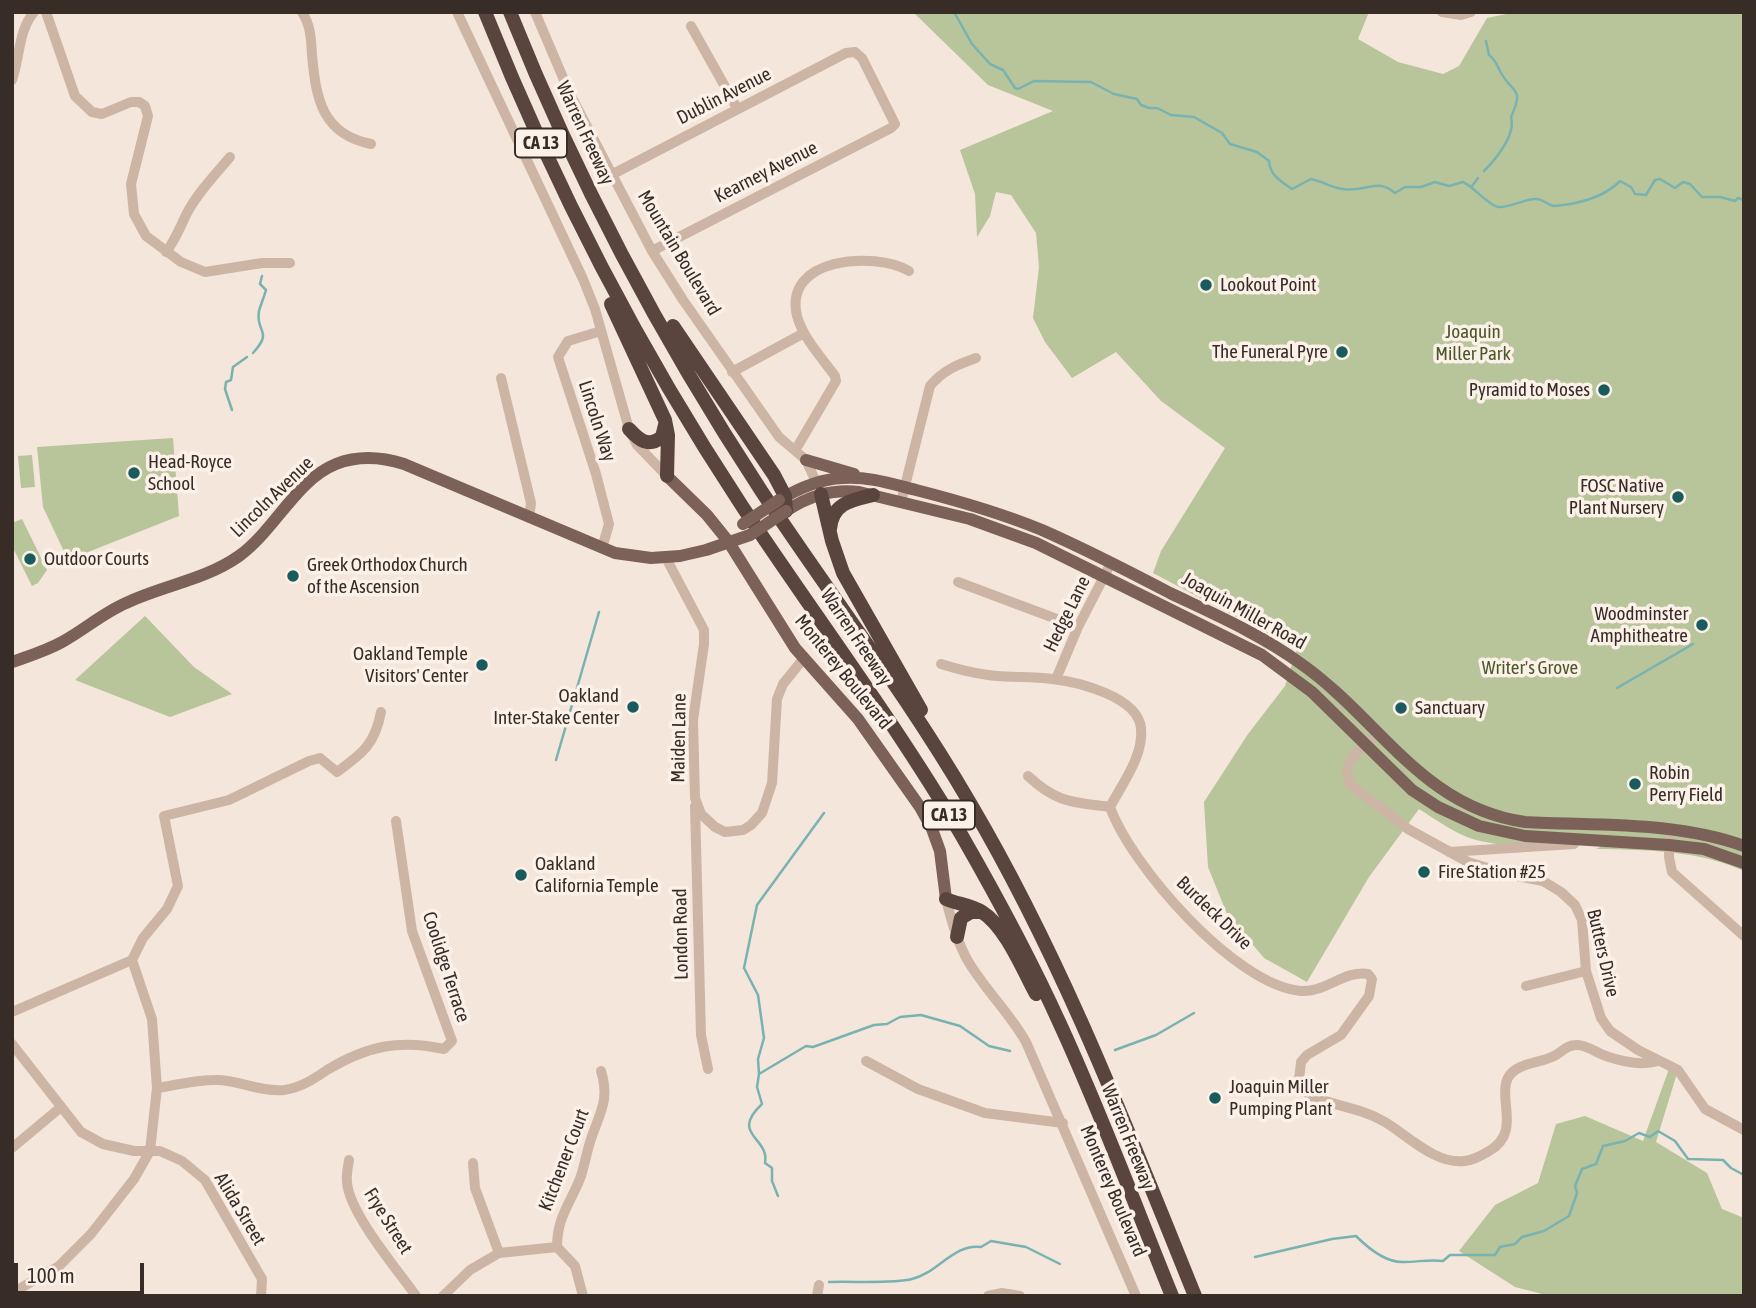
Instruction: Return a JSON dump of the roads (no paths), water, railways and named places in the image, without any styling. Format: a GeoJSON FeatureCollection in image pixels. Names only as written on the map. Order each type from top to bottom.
{"type":"FeatureCollection","features":[{"type":"Feature","properties":{"kind":"highway","name":"Warren Freeway"},"geometry":{"type":"LineString","coordinates":[[485,12],[526,111],[603,271],[664,379],[723,475],[879,706],[961,834],[1030,961],[1094,1103],[1172,1296]]}},
{"type":"Feature","properties":{"kind":"highway","name":"Warren Freeway"},"geometry":{"type":"LineString","coordinates":[[510,12],[548,102],[612,234],[723,432],[926,732],[971,804],[1052,956],[1082,1020],[1195,1296]]}},
{"type":"Feature","properties":{"kind":"highway"},"geometry":{"type":"LineString","coordinates":[[612,234],[719,398],[774,475],[783,503]]}},
{"type":"Feature","properties":{"kind":"highway"},"geometry":{"type":"LineString","coordinates":[[603,271],[607,295],[665,420],[668,435],[667,476]]}},
{"type":"Feature","properties":{"kind":"highway"},"geometry":{"type":"LineString","coordinates":[[629,429],[642,441],[653,443],[665,433],[665,420]]}},
{"type":"Feature","properties":{"kind":"highway"},"geometry":{"type":"LineString","coordinates":[[818,488],[832,541],[849,585],[921,710],[926,732]]}},
{"type":"Feature","properties":{"kind":"highway"},"geometry":{"type":"LineString","coordinates":[[832,541],[830,523],[835,511],[844,503],[875,488]]}},
{"type":"Feature","properties":{"kind":"highway"},"geometry":{"type":"LineString","coordinates":[[946,899],[985,914]]}},
{"type":"Feature","properties":{"kind":"highway"},"geometry":{"type":"LineString","coordinates":[[957,937],[958,924],[965,914],[978,911],[985,914],[1012,951],[1094,1103]]}},
{"type":"Feature","properties":{"kind":"main road","name":"Lincoln Avenue"},"geometry":{"type":"LineString","coordinates":[[12,662],[61,643],[122,604],[200,577],[227,564],[262,537],[312,479],[350,460],[377,458],[404,464],[602,548],[636,556],[666,558],[706,550],[728,541],[783,503],[818,488]]}},
{"type":"Feature","properties":{"kind":"main road"},"geometry":{"type":"LineString","coordinates":[[806,460],[875,488]]}},
{"type":"Feature","properties":{"kind":"main road","name":"Monterey Boulevard"},"geometry":{"type":"LineString","coordinates":[[667,476],[707,515],[728,541],[787,636],[867,730],[927,819],[940,851],[946,899]]}},
{"type":"Feature","properties":{"kind":"main road","name":"Joaquin Miller Road"},"geometry":{"type":"LineString","coordinates":[[818,488],[846,491],[904,487],[974,505],[1042,530],[1111,563],[1251,633],[1302,664],[1417,772],[1447,795],[1477,809],[1505,819],[1670,829],[1708,834],[1744,846]]}},
{"type":"Feature","properties":{"kind":"main road","name":"Joaquin Miller Road"},"geometry":{"type":"LineString","coordinates":[[875,488],[901,502],[970,519],[1036,543],[1262,655],[1312,692],[1412,790],[1438,807],[1479,826],[1525,836],[1704,849],[1744,863]]}},
{"type":"Feature","properties":{"kind":"street"},"geometry":{"type":"LineString","coordinates":[[12,80],[23,31],[34,12]]}},
{"type":"Feature","properties":{"kind":"street"},"geometry":{"type":"LineString","coordinates":[[46,12],[75,96],[92,112],[102,114],[131,102],[139,102],[145,106],[148,116],[131,184],[134,214],[146,236],[181,262],[205,272],[262,263],[290,263]]}},
{"type":"Feature","properties":{"kind":"street"},"geometry":{"type":"LineString","coordinates":[[302,12],[309,26],[318,98],[341,133],[353,140],[371,144]]}},
{"type":"Feature","properties":{"kind":"street","name":"Monterey Boulevard"},"geometry":{"type":"LineString","coordinates":[[457,12],[583,279],[629,429],[637,445],[667,476]]}},
{"type":"Feature","properties":{"kind":"street","name":"Mountain Boulevard"},"geometry":{"type":"LineString","coordinates":[[535,12],[570,94],[652,251],[732,372],[779,437],[806,460],[818,488]]}},
{"type":"Feature","properties":{"kind":"street"},"geometry":{"type":"LineString","coordinates":[[1442,12],[1461,15],[1471,12]]}},
{"type":"Feature","properties":{"kind":"street"},"geometry":{"type":"LineString","coordinates":[[691,26],[737,108]]}},
{"type":"Feature","properties":{"kind":"street","name":"Dublin Avenue"},"geometry":{"type":"LineString","coordinates":[[611,175],[849,52],[855,52],[862,58],[895,124]]}},
{"type":"Feature","properties":{"kind":"street","name":"Kearney Avenue"},"geometry":{"type":"LineString","coordinates":[[652,251],[895,124]]}},
{"type":"Feature","properties":{"kind":"street"},"geometry":{"type":"LineString","coordinates":[[166,252],[177,237],[186,214],[200,192],[230,157]]}},
{"type":"Feature","properties":{"kind":"street"},"geometry":{"type":"LineString","coordinates":[[796,449],[836,381],[804,333],[797,314],[797,294],[805,279],[832,264],[857,260],[898,265],[908,271]]}},
{"type":"Feature","properties":{"kind":"street","name":"Lincoln Way"},"geometry":{"type":"LineString","coordinates":[[601,331],[568,341],[558,357],[596,474],[609,524],[602,548]]}},
{"type":"Feature","properties":{"kind":"street"},"geometry":{"type":"LineString","coordinates":[[732,372],[804,333]]}},
{"type":"Feature","properties":{"kind":"street"},"geometry":{"type":"LineString","coordinates":[[901,502],[930,386],[940,374],[976,358]]}},
{"type":"Feature","properties":{"kind":"street"},"geometry":{"type":"LineString","coordinates":[[501,378],[531,503],[529,518]]}},
{"type":"Feature","properties":{"kind":"street","name":"Maiden Lane"},"geometry":{"type":"LineString","coordinates":[[666,558],[704,630],[693,720],[695,798],[701,814],[708,822],[725,832],[743,830],[762,813],[772,783],[777,699],[783,684],[804,658]]}},
{"type":"Feature","properties":{"kind":"street","name":"Hedge Lane"},"geometry":{"type":"LineString","coordinates":[[1056,679],[1078,627],[1111,563]]}},
{"type":"Feature","properties":{"kind":"street"},"geometry":{"type":"LineString","coordinates":[[958,583],[1078,627]]}},
{"type":"Feature","properties":{"kind":"street"},"geometry":{"type":"LineString","coordinates":[[941,664],[990,676],[1056,679],[1115,698],[1135,713],[1141,727],[1140,745],[1132,768],[1110,807],[1067,802],[1044,792],[1028,776]]}},
{"type":"Feature","properties":{"kind":"street"},"geometry":{"type":"LineString","coordinates":[[12,1012],[132,960],[143,938],[167,909],[178,886],[164,816],[229,800],[320,758],[337,772],[372,742],[381,712]]}},
{"type":"Feature","properties":{"kind":"street","name":"Butters Drive"},"geometry":{"type":"LineString","coordinates":[[1377,734],[1355,754],[1348,765],[1347,774],[1351,785],[1408,829],[1468,862],[1543,881],[1561,892],[1575,905],[1582,920],[1586,971],[1601,1018],[1610,1031],[1658,1061],[1678,1070],[1705,1109],[1744,1130]]}},
{"type":"Feature","properties":{"kind":"street","name":"London Road"},"geometry":{"type":"LineString","coordinates":[[695,798],[701,1035],[708,1069]]}},
{"type":"Feature","properties":{"kind":"street","name":"Burdeck Drive"},"geometry":{"type":"LineString","coordinates":[[1110,807],[1116,823],[1144,867],[1206,936],[1248,969],[1268,981],[1304,992],[1321,988],[1352,974],[1368,974],[1372,979],[1369,996],[1341,1035],[1307,1055],[1301,1062],[1299,1080],[1310,1096],[1358,1109],[1440,1156],[1462,1161],[1478,1158],[1498,1146],[1507,1134],[1504,1093],[1509,1076],[1523,1066],[1553,1056],[1569,1045],[1580,1045],[1608,1056],[1645,1065],[1658,1061]]}},
{"type":"Feature","properties":{"kind":"street","name":"Coolidge Terrace"},"geometry":{"type":"LineString","coordinates":[[157,1088],[217,1080],[259,1090],[286,1090],[309,1082],[366,1050],[398,1043],[423,1044],[444,1049],[452,1041],[412,931],[396,821]]}},
{"type":"Feature","properties":{"kind":"street"},"geometry":{"type":"LineString","coordinates":[[1670,829],[1672,872],[1744,936]]}},
{"type":"Feature","properties":{"kind":"street"},"geometry":{"type":"LineString","coordinates":[[1449,852],[1612,841]]}},
{"type":"Feature","properties":{"kind":"street","name":"Monterey Boulevard"},"geometry":{"type":"LineString","coordinates":[[946,899],[957,937],[976,974],[1019,1029],[1063,1124],[1136,1296]]}},
{"type":"Feature","properties":{"kind":"street"},"geometry":{"type":"LineString","coordinates":[[12,1293],[59,1266],[91,1234],[134,1179],[150,1151],[157,1088],[152,1019],[132,960]]}},
{"type":"Feature","properties":{"kind":"street"},"geometry":{"type":"LineString","coordinates":[[1526,986],[1586,971]]}},
{"type":"Feature","properties":{"kind":"street","name":"Alida Street"},"geometry":{"type":"LineString","coordinates":[[12,1044],[81,1132],[103,1144],[134,1151],[160,1152],[182,1161],[205,1180],[262,1279],[262,1292]]}},
{"type":"Feature","properties":{"kind":"street"},"geometry":{"type":"LineString","coordinates":[[866,1061],[918,1089],[985,1113],[1063,1124]]}},
{"type":"Feature","properties":{"kind":"street","name":"Kitchener Court"},"geometry":{"type":"LineString","coordinates":[[557,1247],[557,1228],[580,1177],[590,1139],[605,1103],[606,1087],[601,1071]]}},
{"type":"Feature","properties":{"kind":"street"},"geometry":{"type":"LineString","coordinates":[[12,1148],[61,1107]]}},
{"type":"Feature","properties":{"kind":"street","name":"Frye Street"},"geometry":{"type":"LineString","coordinates":[[349,1160],[346,1181],[351,1199],[377,1242],[416,1296]]}},
{"type":"Feature","properties":{"kind":"street"},"geometry":{"type":"LineString","coordinates":[[473,1163],[475,1188],[499,1253]]}},
{"type":"Feature","properties":{"kind":"street"},"geometry":{"type":"LineString","coordinates":[[443,1296],[470,1270],[499,1253],[557,1247],[575,1266],[583,1296]]}},
{"type":"Feature","properties":{"kind":"street"},"geometry":{"type":"LineString","coordinates":[[988,1296],[1002,1293],[1020,1296]]}},
{"type":"Feature","properties":{"kind":"waterway"},"geometry":{"type":"LineString","coordinates":[[954,12],[972,44],[990,64],[1003,70],[1015,88],[1034,81],[1091,82],[1114,94],[1137,99],[1141,105],[1149,108],[1157,108],[1171,115],[1194,117],[1222,133],[1230,144],[1257,152],[1269,161],[1276,177],[1292,189],[1311,179],[1351,190],[1382,186],[1395,193],[1405,187],[1421,187],[1435,182],[1449,186],[1463,182],[1498,207],[1535,199],[1555,206],[1590,199],[1606,192],[1620,181],[1631,187],[1635,194],[1646,195],[1655,180],[1660,179],[1675,188],[1683,182],[1690,184],[1702,197],[1744,200]]}},
{"type":"Feature","properties":{"kind":"waterway"},"geometry":{"type":"LineString","coordinates":[[1484,171],[1508,139],[1517,100],[1515,91],[1489,55],[1486,41]]}},
{"type":"Feature","properties":{"kind":"waterway"},"geometry":{"type":"LineString","coordinates":[[1472,186],[1478,178]]}},
{"type":"Feature","properties":{"kind":"waterway"},"geometry":{"type":"LineString","coordinates":[[253,353],[263,335],[258,318],[266,290],[260,284],[262,276]]}},
{"type":"Feature","properties":{"kind":"waterway"},"geometry":{"type":"LineString","coordinates":[[232,410],[225,389],[226,382],[231,380],[233,367],[247,357]]}},
{"type":"Feature","properties":{"kind":"waterway"},"geometry":{"type":"LineString","coordinates":[[556,760],[599,612]]}},
{"type":"Feature","properties":{"kind":"waterway"},"geometry":{"type":"LineString","coordinates":[[1617,688],[1693,644]]}},
{"type":"Feature","properties":{"kind":"waterway"},"geometry":{"type":"LineString","coordinates":[[778,1196],[772,1181],[772,1168],[765,1163],[765,1154],[749,1123],[762,1104],[757,1087],[758,1059],[764,1038],[758,995],[744,968],[757,905],[824,813]]}},
{"type":"Feature","properties":{"kind":"waterway"},"geometry":{"type":"LineString","coordinates":[[1115,1050],[1156,1035],[1194,1013]]}},
{"type":"Feature","properties":{"kind":"waterway"},"geometry":{"type":"LineString","coordinates":[[759,1074],[806,1046],[813,1047],[874,1025],[887,1024],[900,1017],[921,1015],[960,1026],[989,1046],[1010,1051]]}},
{"type":"Feature","properties":{"kind":"waterway"},"geometry":{"type":"LineString","coordinates":[[1255,1257],[1356,1236],[1378,1254],[1397,1262],[1443,1261],[1450,1255],[1495,1255],[1500,1247],[1515,1244],[1522,1237],[1544,1231],[1569,1216],[1577,1193],[1575,1186],[1582,1169],[1596,1164],[1603,1146],[1625,1141],[1639,1133],[1650,1137],[1658,1131],[1675,1141],[1688,1159],[1723,1160],[1744,1175]]}},
{"type":"Feature","properties":{"kind":"waterway"},"geometry":{"type":"LineString","coordinates":[[829,1282],[912,1279],[930,1271],[962,1249],[981,1247],[991,1241],[1026,1247],[1060,1264]]}},
{"type":"Feature","properties":{"kind":"place","name":"Lookout Point"},"geometry":{"type":"Point","coordinates":[1206,285]}},
{"type":"Feature","properties":{"kind":"place","name":"The Funeral Pyre"},"geometry":{"type":"Point","coordinates":[1342,352]}},
{"type":"Feature","properties":{"kind":"place","name":"Pyramid to Moses"},"geometry":{"type":"Point","coordinates":[1604,390]}},
{"type":"Feature","properties":{"kind":"place","name":"Head-Royce School"},"geometry":{"type":"Point","coordinates":[134,473]}},
{"type":"Feature","properties":{"kind":"place","name":"FOSC Native Plant Nursery"},"geometry":{"type":"Point","coordinates":[1678,497]}},
{"type":"Feature","properties":{"kind":"place","name":"Outdoor Courts"},"geometry":{"type":"Point","coordinates":[30,559]}},
{"type":"Feature","properties":{"kind":"place","name":"Greek Orthodox Church of the Ascension"},"geometry":{"type":"Point","coordinates":[293,576]}},
{"type":"Feature","properties":{"kind":"place","name":"Woodminster Amphitheatre"},"geometry":{"type":"Point","coordinates":[1702,625]}},
{"type":"Feature","properties":{"kind":"place","name":"Oakland Temple Visitors' Center"},"geometry":{"type":"Point","coordinates":[482,665]}},
{"type":"Feature","properties":{"kind":"place","name":"Oakland Inter-Stake Center"},"geometry":{"type":"Point","coordinates":[633,707]}},
{"type":"Feature","properties":{"kind":"place","name":"Sanctuary"},"geometry":{"type":"Point","coordinates":[1401,708]}},
{"type":"Feature","properties":{"kind":"place","name":"Robin Perry Field"},"geometry":{"type":"Point","coordinates":[1635,784]}},
{"type":"Feature","properties":{"kind":"place","name":"Fire Station #25"},"geometry":{"type":"Point","coordinates":[1424,872]}},
{"type":"Feature","properties":{"kind":"place","name":"Oakland California Temple"},"geometry":{"type":"Point","coordinates":[521,875]}},
{"type":"Feature","properties":{"kind":"place","name":"Joaquin Miller Pumping Plant"},"geometry":{"type":"Point","coordinates":[1215,1098]}},
{"type":"Feature","properties":{"kind":"park label","name":"Joaquin Miller Park"},"geometry":{"type":"Point","coordinates":[1473,343]}},
{"type":"Feature","properties":{"kind":"park label","name":"Writer's Grove"},"geometry":{"type":"Point","coordinates":[1530,668]}}]}
